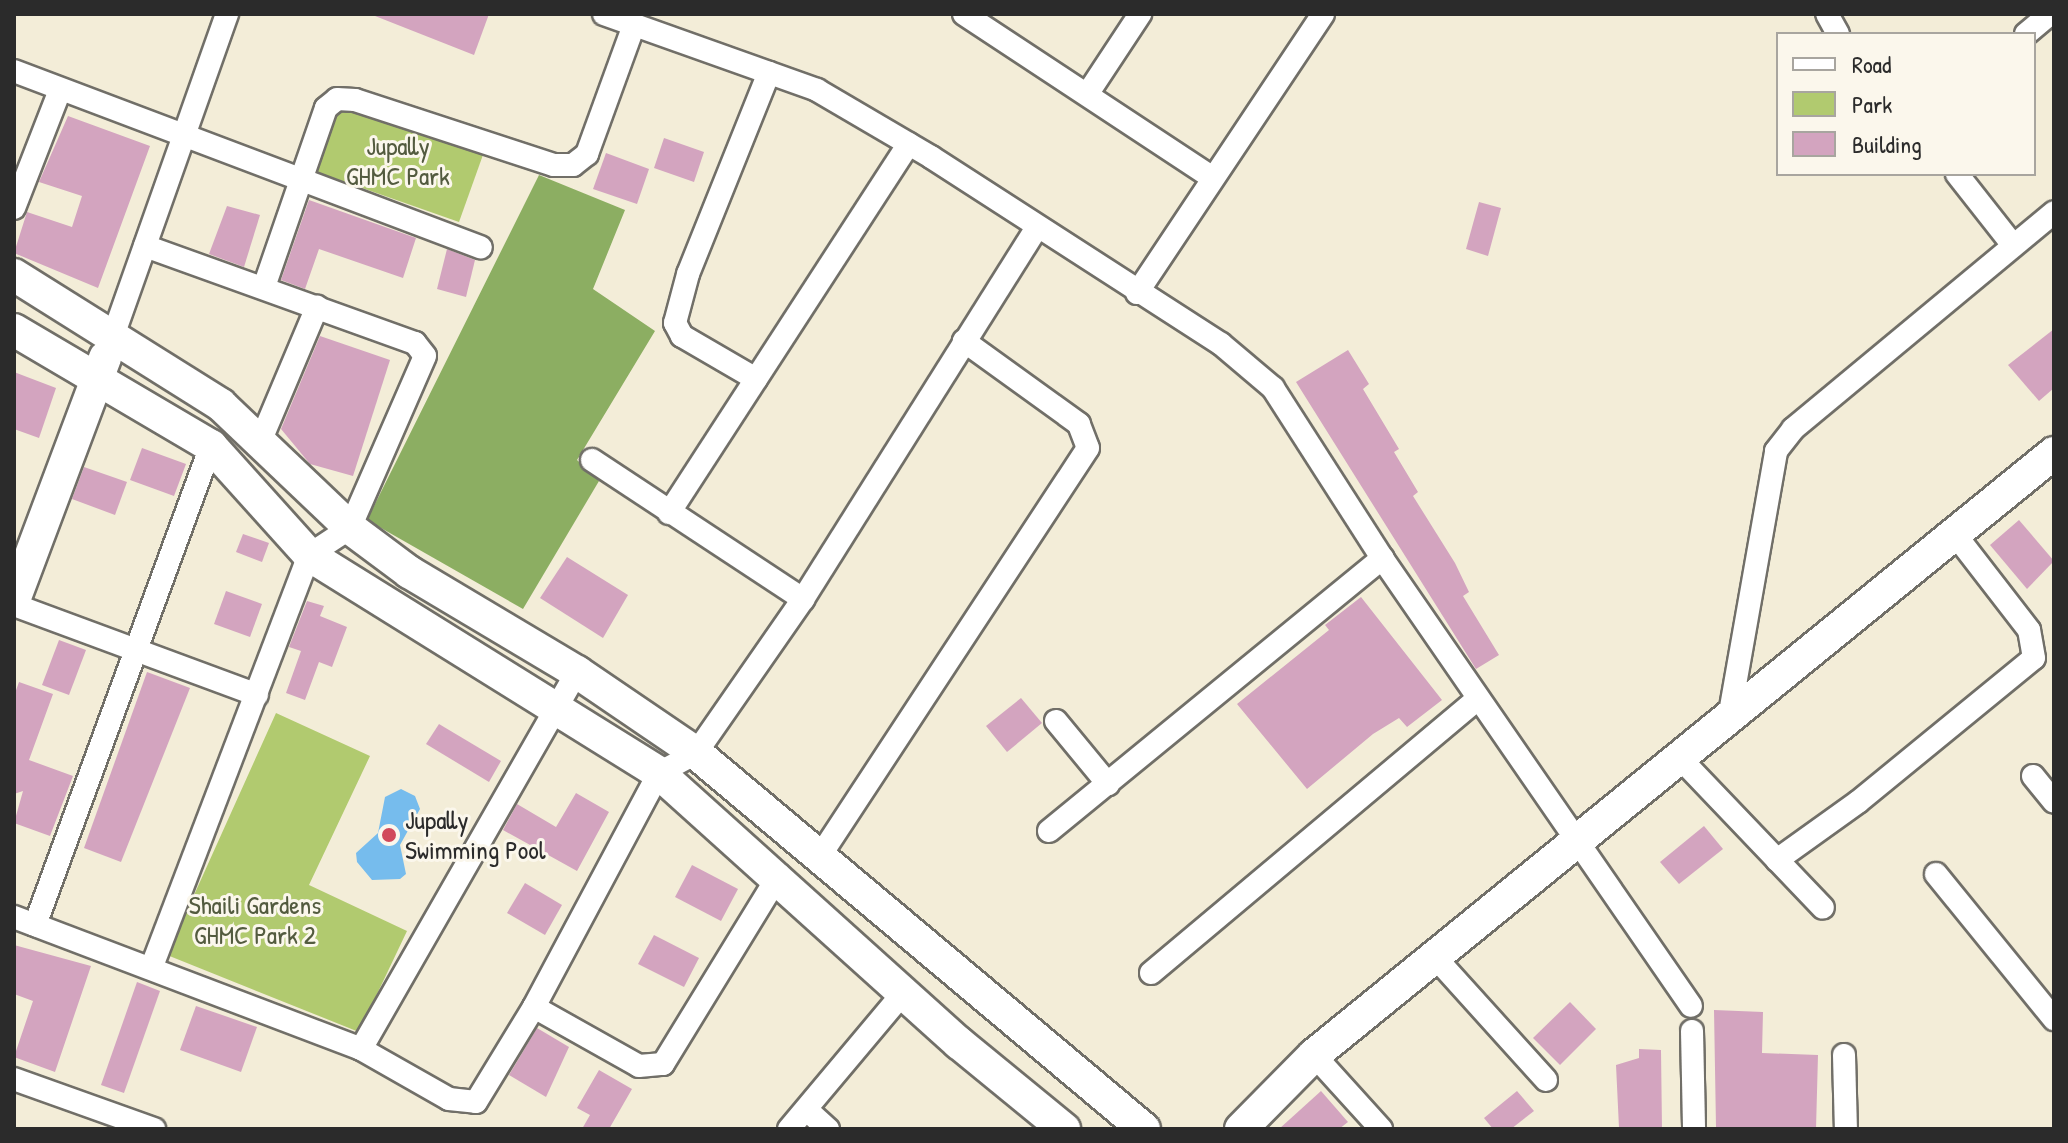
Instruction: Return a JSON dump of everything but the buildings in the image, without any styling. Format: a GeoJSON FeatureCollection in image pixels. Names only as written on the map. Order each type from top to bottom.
{"type":"FeatureCollection","features":[{"type":"Feature","properties":{"kind":"street"},"geometry":{"type":"LineString","coordinates":[[227,14],[98,378],[14,602],[257,695]]}},
{"type":"Feature","properties":{"kind":"street"},"geometry":{"type":"LineString","coordinates":[[604,14],[817,90],[909,144],[1221,344],[1273,388],[1382,558],[1691,1006]]}},
{"type":"Feature","properties":{"kind":"street"},"geometry":{"type":"LineString","coordinates":[[964,14],[1213,178]]}},
{"type":"Feature","properties":{"kind":"street"},"geometry":{"type":"LineString","coordinates":[[1088,93],[1140,14]]}},
{"type":"Feature","properties":{"kind":"street"},"geometry":{"type":"LineString","coordinates":[[1137,293],[1323,14]]}},
{"type":"Feature","properties":{"kind":"street"},"geometry":{"type":"LineString","coordinates":[[1827,14],[1837,32]]}},
{"type":"Feature","properties":{"kind":"street"},"geometry":{"type":"LineString","coordinates":[[2028,32],[2050,14]]}},
{"type":"Feature","properties":{"kind":"street"},"geometry":{"type":"LineString","coordinates":[[264,287],[326,108],[337,99],[355,100],[554,165],[573,165],[587,154],[634,25]]}},
{"type":"Feature","properties":{"kind":"street"},"geometry":{"type":"LineString","coordinates":[[14,71],[60,90],[186,132],[481,247]]}},
{"type":"Feature","properties":{"kind":"street"},"geometry":{"type":"LineString","coordinates":[[756,379],[682,336],[675,323],[688,274],[769,73]]}},
{"type":"Feature","properties":{"kind":"street"},"geometry":{"type":"LineString","coordinates":[[14,208],[60,90]]}},
{"type":"Feature","properties":{"kind":"street"},"geometry":{"type":"LineString","coordinates":[[669,513],[909,144]]}},
{"type":"Feature","properties":{"kind":"street"},"geometry":{"type":"LineString","coordinates":[[1959,176],[2012,244]]}},
{"type":"Feature","properties":{"kind":"street"},"geometry":{"type":"LineString","coordinates":[[1730,713],[1776,451],[1793,429],[2054,212]]}},
{"type":"Feature","properties":{"kind":"street"},"geometry":{"type":"LineString","coordinates":[[211,446],[140,651],[25,921],[361,1049],[449,1099],[472,1104],[486,1090],[534,1007],[659,773],[696,753],[803,599],[1037,227]]}},
{"type":"Feature","properties":{"kind":"street"},"geometry":{"type":"LineString","coordinates":[[145,246],[415,343],[425,356],[350,528],[309,555],[152,967]]}},
{"type":"Feature","properties":{"kind":"street"},"geometry":{"type":"LineString","coordinates":[[14,275],[221,405],[350,528],[409,572],[577,672],[696,753],[1144,1129]]}},
{"type":"Feature","properties":{"kind":"street"},"geometry":{"type":"LineString","coordinates":[[260,442],[317,307]]}},
{"type":"Feature","properties":{"kind":"street"},"geometry":{"type":"LineString","coordinates":[[14,330],[211,446],[309,555],[555,705],[659,773],[779,875],[904,992],[1064,1129]]}},
{"type":"Feature","properties":{"kind":"street"},"geometry":{"type":"LineString","coordinates":[[820,856],[1088,448],[1079,424],[964,341]]}},
{"type":"Feature","properties":{"kind":"street"},"geometry":{"type":"LineString","coordinates":[[1241,1129],[1314,1055],[1677,755],[2054,453]]}},
{"type":"Feature","properties":{"kind":"street"},"geometry":{"type":"LineString","coordinates":[[592,460],[803,599]]}},
{"type":"Feature","properties":{"kind":"street"},"geometry":{"type":"LineString","coordinates":[[1777,860],[1858,802],[2034,658],[2029,630],[1954,533]]}},
{"type":"Feature","properties":{"kind":"street"},"geometry":{"type":"LineString","coordinates":[[1049,831],[1382,558]]}},
{"type":"Feature","properties":{"kind":"street"},"geometry":{"type":"LineString","coordinates":[[361,1049],[555,705],[577,672]]}},
{"type":"Feature","properties":{"kind":"street"},"geometry":{"type":"LineString","coordinates":[[1151,973],[1478,699]]}},
{"type":"Feature","properties":{"kind":"street"},"geometry":{"type":"LineString","coordinates":[[1056,721],[1108,784]]}},
{"type":"Feature","properties":{"kind":"street"},"geometry":{"type":"LineString","coordinates":[[1677,755],[1823,908]]}},
{"type":"Feature","properties":{"kind":"street"},"geometry":{"type":"LineString","coordinates":[[2033,776],[2054,802]]}},
{"type":"Feature","properties":{"kind":"street"},"geometry":{"type":"LineString","coordinates":[[1936,874],[2054,1019]]}},
{"type":"Feature","properties":{"kind":"street"},"geometry":{"type":"LineString","coordinates":[[534,1007],[639,1066],[663,1064],[779,875]]}},
{"type":"Feature","properties":{"kind":"street"},"geometry":{"type":"LineString","coordinates":[[1434,956],[1546,1080]]}},
{"type":"Feature","properties":{"kind":"street"},"geometry":{"type":"LineString","coordinates":[[789,1129],[808,1111],[904,992]]}},
{"type":"Feature","properties":{"kind":"street"},"geometry":{"type":"LineString","coordinates":[[1692,1031],[1694,1129]]}},
{"type":"Feature","properties":{"kind":"street"},"geometry":{"type":"LineString","coordinates":[[1314,1055],[1381,1129]]}},
{"type":"Feature","properties":{"kind":"street"},"geometry":{"type":"LineString","coordinates":[[1844,1055],[1846,1129]]}},
{"type":"Feature","properties":{"kind":"street"},"geometry":{"type":"LineString","coordinates":[[14,1079],[154,1129]]}},
{"type":"Feature","properties":{"kind":"street"},"geometry":{"type":"LineString","coordinates":[[808,1111],[828,1129]]}},
{"type":"Feature","properties":{"kind":"green space","name":"Jupally GHMC Park"},"geometry":{"type":"Polygon","coordinates":[[[336,100],[484,152],[459,222],[311,170],[336,100]]]}},
{"type":"Feature","properties":{"kind":"green space"},"geometry":{"type":"Polygon","coordinates":[[[539,175],[625,210],[593,289],[655,331],[577,460],[599,481],[523,609],[367,520],[539,175]]]}},
{"type":"Feature","properties":{"kind":"green space","name":"Shaili Gardens GHMC Park 2"},"geometry":{"type":"Polygon","coordinates":[[[276,713],[370,756],[309,885],[407,931],[359,1032],[167,955],[276,713]]]}},
{"type":"Feature","properties":{"kind":"water","name":"Jupally Swimming Pool"},"geometry":{"type":"Polygon","coordinates":[[[401,789],[415,796],[420,809],[400,845],[406,874],[400,879],[372,880],[357,862],[356,853],[378,833],[385,797],[401,789]]]}},
{"type":"Feature","properties":{"kind":"place","name":"Jupally Swimming Pool"},"geometry":{"type":"Point","coordinates":[389,835]}}]}
